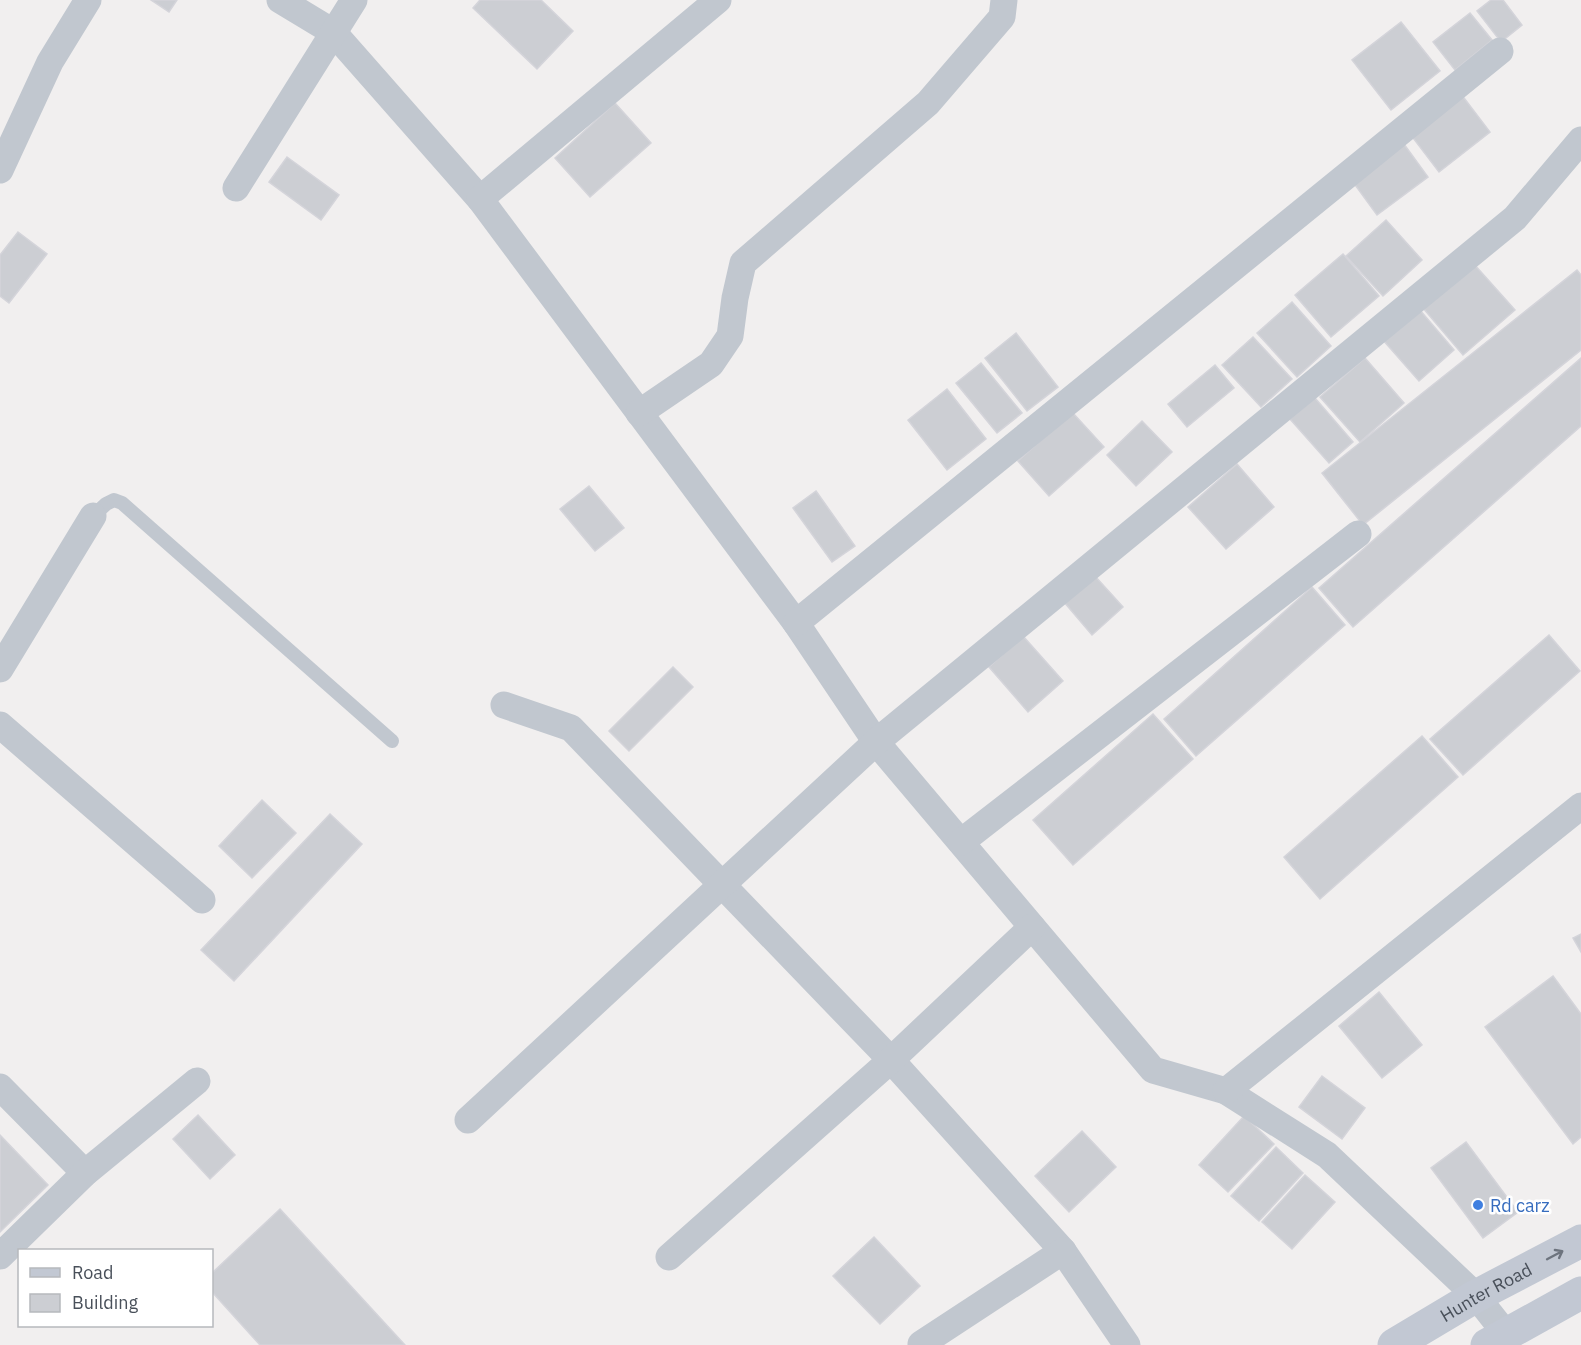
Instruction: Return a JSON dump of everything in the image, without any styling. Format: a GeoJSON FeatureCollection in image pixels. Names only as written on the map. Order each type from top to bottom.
{"type":"FeatureCollection","features":[{"type":"Feature","properties":{"kind":"main road","name":"Hunter Road"},"geometry":{"type":"LineString","coordinates":[[1394,1345],[1476,1296],[1581,1241]]}},
{"type":"Feature","properties":{"kind":"main road"},"geometry":{"type":"LineString","coordinates":[[1497,1340],[1581,1293]]}},
{"type":"Feature","properties":{"kind":"street"},"geometry":{"type":"LineString","coordinates":[[0,170],[50,62],[88,0]]}},
{"type":"Feature","properties":{"kind":"street"},"geometry":{"type":"LineString","coordinates":[[280,0],[333,32],[480,199],[796,623],[876,742],[1153,1070],[1226,1091],[1327,1155],[1476,1296],[1497,1340]]}},
{"type":"Feature","properties":{"kind":"street"},"geometry":{"type":"LineString","coordinates":[[236,188],[354,0]]}},
{"type":"Feature","properties":{"kind":"street"},"geometry":{"type":"LineString","coordinates":[[480,199],[718,0]]}},
{"type":"Feature","properties":{"kind":"street"},"geometry":{"type":"LineString","coordinates":[[639,413],[711,364],[730,336],[743,263],[927,103],[1002,17],[1004,0]]}},
{"type":"Feature","properties":{"kind":"street"},"geometry":{"type":"LineString","coordinates":[[796,623],[1500,51]]}},
{"type":"Feature","properties":{"kind":"street"},"geometry":{"type":"LineString","coordinates":[[468,1120],[876,742],[1515,218],[1581,140]]}},
{"type":"Feature","properties":{"kind":"street"},"geometry":{"type":"LineString","coordinates":[[0,669],[93,516]]}},
{"type":"Feature","properties":{"kind":"street"},"geometry":{"type":"LineString","coordinates":[[961,842],[1358,534]]}},
{"type":"Feature","properties":{"kind":"street"},"geometry":{"type":"LineString","coordinates":[[504,705],[571,728],[891,1060],[1063,1251],[1128,1345]]}},
{"type":"Feature","properties":{"kind":"street"},"geometry":{"type":"LineString","coordinates":[[0,724],[202,900]]}},
{"type":"Feature","properties":{"kind":"street"},"geometry":{"type":"LineString","coordinates":[[1226,1091],[1581,806]]}},
{"type":"Feature","properties":{"kind":"street"},"geometry":{"type":"LineString","coordinates":[[669,1257],[891,1060],[1032,927]]}},
{"type":"Feature","properties":{"kind":"street"},"geometry":{"type":"LineString","coordinates":[[0,1256],[86,1173],[197,1081]]}},
{"type":"Feature","properties":{"kind":"street"},"geometry":{"type":"LineString","coordinates":[[0,1087],[86,1173]]}},
{"type":"Feature","properties":{"kind":"street"},"geometry":{"type":"LineString","coordinates":[[921,1344],[1063,1251]]}},
{"type":"Feature","properties":{"kind":"lane"},"geometry":{"type":"LineString","coordinates":[[93,516],[114,500],[122,503],[392,741]]}},
{"type":"Feature","properties":{"kind":"building"},"geometry":{"type":"Polygon","coordinates":[[[151,0],[177,0],[169,12],[151,0]]]}},
{"type":"Feature","properties":{"kind":"building"},"geometry":{"type":"Polygon","coordinates":[[[480,0],[541,0],[573,31],[537,69],[473,8],[480,0]]]}},
{"type":"Feature","properties":{"kind":"building"},"geometry":{"type":"Polygon","coordinates":[[[1491,0],[1503,0],[1522,25],[1501,42],[1477,11],[1491,0]]]}},
{"type":"Feature","properties":{"kind":"building"},"geometry":{"type":"Polygon","coordinates":[[[1470,13],[1492,40],[1455,70],[1433,42],[1470,13]]]}},
{"type":"Feature","properties":{"kind":"building"},"geometry":{"type":"Polygon","coordinates":[[[1401,22],[1440,71],[1391,110],[1352,60],[1401,22]]]}},
{"type":"Feature","properties":{"kind":"building"},"geometry":{"type":"Polygon","coordinates":[[[1461,94],[1490,132],[1439,172],[1410,134],[1461,94]]]}},
{"type":"Feature","properties":{"kind":"building"},"geometry":{"type":"Polygon","coordinates":[[[615,103],[651,143],[590,197],[555,158],[615,103]]]}},
{"type":"Feature","properties":{"kind":"building"},"geometry":{"type":"Polygon","coordinates":[[[1401,140],[1428,177],[1377,215],[1350,178],[1401,140]]]}},
{"type":"Feature","properties":{"kind":"building"},"geometry":{"type":"Polygon","coordinates":[[[287,157],[339,195],[321,220],[269,182],[287,157]]]}},
{"type":"Feature","properties":{"kind":"building"},"geometry":{"type":"Polygon","coordinates":[[[1386,220],[1422,260],[1383,296],[1346,256],[1386,220]]]}},
{"type":"Feature","properties":{"kind":"building"},"geometry":{"type":"Polygon","coordinates":[[[18,232],[47,254],[9,303],[0,296],[0,255],[18,232]]]}},
{"type":"Feature","properties":{"kind":"building"},"geometry":{"type":"Polygon","coordinates":[[[1343,254],[1379,296],[1331,337],[1295,295],[1343,254]]]}},
{"type":"Feature","properties":{"kind":"building"},"geometry":{"type":"Polygon","coordinates":[[[1473,263],[1515,310],[1463,355],[1423,308],[1473,263]]]}},
{"type":"Feature","properties":{"kind":"building"},"geometry":{"type":"Polygon","coordinates":[[[1577,270],[1581,275],[1581,350],[1363,525],[1322,473],[1577,270]]]}},
{"type":"Feature","properties":{"kind":"building"},"geometry":{"type":"Polygon","coordinates":[[[1292,302],[1331,346],[1297,377],[1257,333],[1292,302]]]}},
{"type":"Feature","properties":{"kind":"building"},"geometry":{"type":"Polygon","coordinates":[[[1419,309],[1454,350],[1419,381],[1383,340],[1419,309]]]}},
{"type":"Feature","properties":{"kind":"building"},"geometry":{"type":"Polygon","coordinates":[[[1016,333],[1058,387],[1027,411],[985,358],[1016,333]]]}},
{"type":"Feature","properties":{"kind":"building"},"geometry":{"type":"Polygon","coordinates":[[[1253,337],[1292,379],[1261,407],[1222,365],[1253,337]]]}},
{"type":"Feature","properties":{"kind":"building"},"geometry":{"type":"Polygon","coordinates":[[[1365,358],[1404,403],[1360,442],[1320,397],[1365,358]]]}},
{"type":"Feature","properties":{"kind":"building"},"geometry":{"type":"Polygon","coordinates":[[[1581,358],[1581,426],[1353,627],[1319,588],[1581,358]]]}},
{"type":"Feature","properties":{"kind":"building"},"geometry":{"type":"Polygon","coordinates":[[[981,363],[1022,413],[997,433],[956,383],[981,363]]]}},
{"type":"Feature","properties":{"kind":"building"},"geometry":{"type":"Polygon","coordinates":[[[1215,365],[1234,388],[1187,427],[1168,404],[1215,365]]]}},
{"type":"Feature","properties":{"kind":"building"},"geometry":{"type":"Polygon","coordinates":[[[947,389],[986,439],[947,470],[908,420],[947,389]]]}},
{"type":"Feature","properties":{"kind":"building"},"geometry":{"type":"Polygon","coordinates":[[[1315,398],[1353,442],[1329,463],[1290,419],[1315,398]]]}},
{"type":"Feature","properties":{"kind":"building"},"geometry":{"type":"Polygon","coordinates":[[[1072,412],[1104,447],[1049,496],[1018,461],[1072,412]]]}},
{"type":"Feature","properties":{"kind":"building"},"geometry":{"type":"Polygon","coordinates":[[[1142,421],[1172,452],[1136,486],[1107,455],[1142,421]]]}},
{"type":"Feature","properties":{"kind":"building"},"geometry":{"type":"Polygon","coordinates":[[[1237,464],[1274,507],[1226,549],[1188,507],[1237,464]]]}},
{"type":"Feature","properties":{"kind":"building"},"geometry":{"type":"Polygon","coordinates":[[[589,486],[624,528],[595,551],[560,509],[589,486]]]}},
{"type":"Feature","properties":{"kind":"building"},"geometry":{"type":"Polygon","coordinates":[[[816,491],[855,546],[832,562],[793,508],[816,491]]]}},
{"type":"Feature","properties":{"kind":"building"},"geometry":{"type":"Polygon","coordinates":[[[1094,575],[1123,607],[1092,635],[1064,602],[1094,575]]]}},
{"type":"Feature","properties":{"kind":"building"},"geometry":{"type":"Polygon","coordinates":[[[1312,587],[1345,625],[1196,756],[1164,719],[1312,587]]]}},
{"type":"Feature","properties":{"kind":"building"},"geometry":{"type":"Polygon","coordinates":[[[1549,635],[1580,671],[1463,775],[1430,739],[1549,635]]]}},
{"type":"Feature","properties":{"kind":"building"},"geometry":{"type":"Polygon","coordinates":[[[1023,636],[1063,681],[1028,712],[989,667],[1023,636]]]}},
{"type":"Feature","properties":{"kind":"building"},"geometry":{"type":"Polygon","coordinates":[[[673,667],[693,687],[629,751],[609,731],[673,667]]]}},
{"type":"Feature","properties":{"kind":"building"},"geometry":{"type":"Polygon","coordinates":[[[1153,714],[1193,759],[1073,865],[1033,820],[1153,714]]]}},
{"type":"Feature","properties":{"kind":"building"},"geometry":{"type":"Polygon","coordinates":[[[1422,736],[1458,777],[1320,899],[1284,857],[1422,736]]]}},
{"type":"Feature","properties":{"kind":"building"},"geometry":{"type":"Polygon","coordinates":[[[262,800],[296,833],[252,878],[219,846],[262,800]]]}},
{"type":"Feature","properties":{"kind":"building"},"geometry":{"type":"Polygon","coordinates":[[[330,814],[362,844],[234,981],[201,950],[330,814]]]}},
{"type":"Feature","properties":{"kind":"building"},"geometry":{"type":"Polygon","coordinates":[[[1581,934],[1581,952],[1573,938],[1581,934]]]}},
{"type":"Feature","properties":{"kind":"building"},"geometry":{"type":"Polygon","coordinates":[[[1553,976],[1581,1014],[1581,1137],[1573,1144],[1485,1027],[1553,976]]]}},
{"type":"Feature","properties":{"kind":"building"},"geometry":{"type":"Polygon","coordinates":[[[1379,992],[1422,1045],[1382,1078],[1339,1026],[1379,992]]]}},
{"type":"Feature","properties":{"kind":"building"},"geometry":{"type":"Polygon","coordinates":[[[1322,1076],[1365,1108],[1342,1139],[1299,1107],[1322,1076]]]}},
{"type":"Feature","properties":{"kind":"building"},"geometry":{"type":"Polygon","coordinates":[[[198,1115],[235,1155],[210,1179],[173,1139],[198,1115]]]}},
{"type":"Feature","properties":{"kind":"building"},"geometry":{"type":"Polygon","coordinates":[[[1244,1116],[1274,1144],[1228,1192],[1199,1165],[1244,1116]]]}},
{"type":"Feature","properties":{"kind":"building"},"geometry":{"type":"Polygon","coordinates":[[[1082,1131],[1116,1167],[1069,1212],[1035,1176],[1082,1131]]]}},
{"type":"Feature","properties":{"kind":"building"},"geometry":{"type":"Polygon","coordinates":[[[0,1135],[48,1185],[0,1232],[0,1135]]]}},
{"type":"Feature","properties":{"kind":"building"},"geometry":{"type":"Polygon","coordinates":[[[1466,1142],[1518,1212],[1483,1238],[1431,1168],[1466,1142]]]}},
{"type":"Feature","properties":{"kind":"building"},"geometry":{"type":"Polygon","coordinates":[[[1276,1147],[1303,1173],[1259,1221],[1231,1196],[1276,1147]]]}},
{"type":"Feature","properties":{"kind":"building"},"geometry":{"type":"Polygon","coordinates":[[[1305,1175],[1335,1202],[1292,1249],[1262,1222],[1305,1175]]]}},
{"type":"Feature","properties":{"kind":"building"},"geometry":{"type":"Polygon","coordinates":[[[280,1209],[405,1345],[260,1345],[213,1293],[213,1272],[280,1209]]]}},
{"type":"Feature","properties":{"kind":"building"},"geometry":{"type":"Polygon","coordinates":[[[874,1237],[920,1286],[880,1324],[833,1276],[874,1237]]]}},
{"type":"Feature","properties":{"kind":"place","name":"Rd carz"},"geometry":{"type":"Point","coordinates":[1478,1205]}}]}
